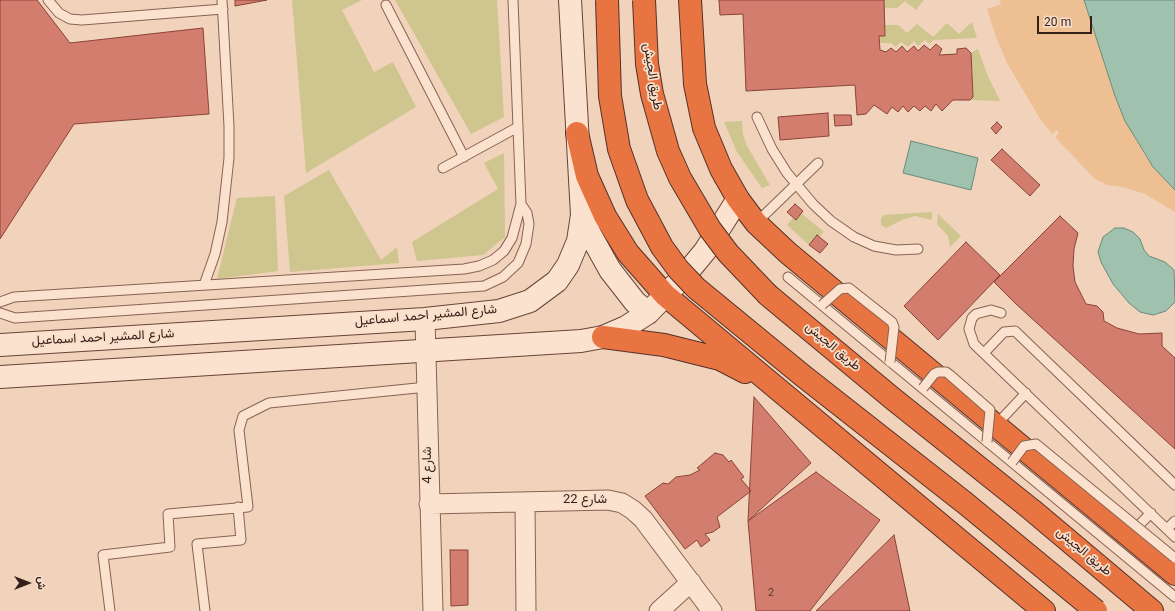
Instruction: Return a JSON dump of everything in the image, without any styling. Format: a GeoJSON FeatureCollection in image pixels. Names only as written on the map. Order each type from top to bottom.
{"type":"FeatureCollection","features":[{"type":"Feature","properties":{"kind":"highway"},"geometry":{"type":"LineString","coordinates":[[607,0],[610,96],[619,149],[637,200],[659,241],[678,269],[702,293],[802,375],[971,508],[1096,611]]}},
{"type":"Feature","properties":{"kind":"highway","name":"طريق الجيش"},"geometry":{"type":"LineString","coordinates":[[644,0],[647,64],[652,94],[668,151],[694,204],[728,253],[774,300],[892,398],[1038,515],[1152,611]]}},
{"type":"Feature","properties":{"kind":"highway"},"geometry":{"type":"LineString","coordinates":[[690,0],[692,60],[698,104],[712,151],[738,199],[756,223],[788,254],[992,433],[1129,535],[1175,574]]}},
{"type":"Feature","properties":{"kind":"highway"},"geometry":{"type":"LineString","coordinates":[[577,133],[587,176],[605,216],[628,253],[666,295],[1044,611]]}},
{"type":"Feature","properties":{"kind":"highway"},"geometry":{"type":"LineString","coordinates":[[603,337],[664,345],[720,359],[771,384]]}},
{"type":"Feature","properties":{"kind":"main road","name":"شارع المشير احمد اسماعيل"},"geometry":{"type":"LineString","coordinates":[[0,345],[425,319],[498,311],[530,300],[557,281],[568,265],[578,241],[582,215],[570,0]]}},
{"type":"Feature","properties":{"kind":"main road"},"geometry":{"type":"LineString","coordinates":[[0,377],[581,341],[603,337],[626,327],[648,314],[705,251],[722,227],[738,199]]}},
{"type":"Feature","properties":{"kind":"main road"},"geometry":{"type":"LineString","coordinates":[[582,215],[590,234],[610,270],[635,302],[648,314]]}},
{"type":"Feature","properties":{"kind":"street","name":"شارع 4"},"geometry":{"type":"LineString","coordinates":[[425,319],[433,611]]}},
{"type":"Feature","properties":{"kind":"street","name":"شارع 22"},"geometry":{"type":"LineString","coordinates":[[429,504],[608,500],[622,503],[634,510],[643,519],[712,611]]}},
{"type":"Feature","properties":{"kind":"street"},"geometry":{"type":"LineString","coordinates":[[525,502],[526,611]]}},
{"type":"Feature","properties":{"kind":"street"},"geometry":{"type":"LineString","coordinates":[[659,611],[691,582]]}},
{"type":"Feature","properties":{"kind":"lane"},"geometry":{"type":"LineString","coordinates":[[48,0],[58,13],[70,19],[82,20],[222,5],[230,126],[230,158],[222,222],[215,254],[204,286]]}},
{"type":"Feature","properties":{"kind":"lane"},"geometry":{"type":"LineString","coordinates":[[0,302],[14,297],[204,286],[479,266],[493,260],[512,238],[521,204],[513,0]]}},
{"type":"Feature","properties":{"kind":"lane"},"geometry":{"type":"LineString","coordinates":[[386,5],[464,157]]}},
{"type":"Feature","properties":{"kind":"lane"},"geometry":{"type":"LineString","coordinates":[[757,117],[772,149],[796,184],[822,212],[859,240],[885,249],[907,251],[918,249]]}},
{"type":"Feature","properties":{"kind":"lane"},"geometry":{"type":"LineString","coordinates":[[444,168],[518,127]]}},
{"type":"Feature","properties":{"kind":"lane"},"geometry":{"type":"LineString","coordinates":[[756,223],[818,163]]}},
{"type":"Feature","properties":{"kind":"lane"},"geometry":{"type":"LineString","coordinates":[[0,313],[15,318],[484,286],[503,277],[518,263],[526,244],[529,224],[527,213],[521,204]]}},
{"type":"Feature","properties":{"kind":"lane"},"geometry":{"type":"LineString","coordinates":[[788,277],[922,388],[992,433],[1012,462],[1175,597]]}},
{"type":"Feature","properties":{"kind":"lane"},"geometry":{"type":"LineString","coordinates":[[822,305],[840,289],[849,288],[892,322],[894,328],[890,362]]}},
{"type":"Feature","properties":{"kind":"lane"},"geometry":{"type":"LineString","coordinates":[[1001,314],[991,310],[981,311],[976,314],[970,323],[969,328],[971,339],[1175,537]]}},
{"type":"Feature","properties":{"kind":"lane"},"geometry":{"type":"LineString","coordinates":[[984,353],[1004,332],[1015,331],[1175,485]]}},
{"type":"Feature","properties":{"kind":"lane"},"geometry":{"type":"LineString","coordinates":[[922,388],[934,374],[938,372],[946,372],[990,410],[992,433]]}},
{"type":"Feature","properties":{"kind":"lane"},"geometry":{"type":"LineString","coordinates":[[110,611],[103,555],[170,547],[168,514],[248,507],[239,430],[243,416],[269,403],[427,387]]}},
{"type":"Feature","properties":{"kind":"lane"},"geometry":{"type":"LineString","coordinates":[[992,433],[1026,393]]}},
{"type":"Feature","properties":{"kind":"lane"},"geometry":{"type":"LineString","coordinates":[[1012,462],[1024,446],[1036,444],[1175,558]]}},
{"type":"Feature","properties":{"kind":"lane"},"geometry":{"type":"LineString","coordinates":[[205,611],[197,544],[241,540],[238,507]]}},
{"type":"Feature","properties":{"kind":"lane"},"geometry":{"type":"LineString","coordinates":[[1129,535],[1151,514]]}},
{"type":"Feature","properties":{"kind":"lane"},"geometry":{"type":"LineString","coordinates":[[1167,529],[1175,521]]}},
{"type":"Feature","properties":{"kind":"shaded area"},"geometry":{"type":"Polygon","coordinates":[[[292,0],[362,0],[342,10],[374,72],[393,62],[416,107],[306,173],[292,0]]]}},
{"type":"Feature","properties":{"kind":"shaded area"},"geometry":{"type":"Polygon","coordinates":[[[395,0],[497,0],[504,117],[471,134],[395,0]]]}},
{"type":"Feature","properties":{"kind":"shaded area"},"geometry":{"type":"Polygon","coordinates":[[[884,0],[924,0],[916,10],[905,1],[897,8],[884,8],[884,0]]]}},
{"type":"Feature","properties":{"kind":"shaded area"},"geometry":{"type":"Polygon","coordinates":[[[1084,0],[1175,0],[1175,190],[1153,167],[1125,121],[1115,96],[1084,0]]]}},
{"type":"Feature","properties":{"kind":"shaded area"},"geometry":{"type":"Polygon","coordinates":[[[972,22],[977,38],[933,40],[930,44],[925,40],[918,46],[914,41],[908,47],[901,42],[896,47],[891,43],[880,43],[879,36],[885,36],[885,25],[898,25],[907,33],[917,24],[933,37],[947,23],[959,34],[972,22]]]}},
{"type":"Feature","properties":{"kind":"shaded area"},"geometry":{"type":"Polygon","coordinates":[[[978,49],[987,74],[1000,101],[970,100],[973,97],[971,53],[978,49]]]}},
{"type":"Feature","properties":{"kind":"shaded area"},"geometry":{"type":"Polygon","coordinates":[[[742,121],[743,134],[747,146],[770,185],[762,188],[737,152],[724,122],[742,121]]]}},
{"type":"Feature","properties":{"kind":"shaded area"},"geometry":{"type":"Polygon","coordinates":[[[911,141],[978,158],[971,190],[903,173],[911,141]]]}},
{"type":"Feature","properties":{"kind":"shaded area"},"geometry":{"type":"Polygon","coordinates":[[[504,153],[505,237],[483,255],[417,261],[412,242],[498,189],[484,163],[504,153]]]}},
{"type":"Feature","properties":{"kind":"shaded area"},"geometry":{"type":"Polygon","coordinates":[[[329,170],[381,260],[397,247],[399,263],[290,272],[284,196],[329,170]]]}},
{"type":"Feature","properties":{"kind":"shaded area"},"geometry":{"type":"Polygon","coordinates":[[[275,196],[278,271],[217,279],[237,198],[275,196]]]}},
{"type":"Feature","properties":{"kind":"shaded area"},"geometry":{"type":"Polygon","coordinates":[[[932,212],[932,220],[915,216],[904,219],[886,228],[881,225],[881,218],[884,215],[932,212]]]}},
{"type":"Feature","properties":{"kind":"shaded area"},"geometry":{"type":"Polygon","coordinates":[[[801,213],[824,232],[819,237],[817,235],[809,245],[787,225],[793,218],[796,220],[801,213]]]}},
{"type":"Feature","properties":{"kind":"shaded area"},"geometry":{"type":"Polygon","coordinates":[[[938,214],[961,236],[950,247],[948,236],[937,224],[938,214]]]}},
{"type":"Feature","properties":{"kind":"shaded area"},"geometry":{"type":"Polygon","coordinates":[[[1115,228],[1124,228],[1133,232],[1140,239],[1144,250],[1149,256],[1165,262],[1174,270],[1175,302],[1166,311],[1153,315],[1140,312],[1129,303],[1113,284],[1101,262],[1098,252],[1103,237],[1115,228]]]}},
{"type":"Feature","properties":{"kind":"sand"},"geometry":{"type":"Polygon","coordinates":[[[1000,0],[1084,0],[1115,96],[1138,144],[1153,167],[1175,190],[1175,212],[1145,194],[1123,187],[1107,185],[1095,179],[1055,137],[1059,133],[1057,130],[1052,134],[1039,117],[1008,65],[996,37],[987,9],[1001,4],[1000,0]]]}},
{"type":"Feature","properties":{"kind":"building"},"geometry":{"type":"Polygon","coordinates":[[[0,0],[37,0],[70,43],[203,28],[209,114],[74,124],[0,239],[0,0]]]}},
{"type":"Feature","properties":{"kind":"building"},"geometry":{"type":"Polygon","coordinates":[[[235,0],[267,0],[235,6],[235,0]]]}},
{"type":"Feature","properties":{"kind":"building"},"geometry":{"type":"Polygon","coordinates":[[[719,0],[884,0],[885,36],[879,36],[880,50],[886,52],[891,48],[896,52],[902,46],[907,52],[914,46],[918,51],[924,45],[930,50],[936,44],[942,49],[939,55],[957,54],[957,49],[966,48],[971,53],[973,97],[970,100],[953,100],[942,111],[936,104],[931,111],[925,106],[920,111],[914,106],[908,112],[903,106],[898,112],[892,107],[887,114],[874,105],[866,114],[857,115],[855,85],[746,91],[743,14],[720,15],[719,0]]]}},
{"type":"Feature","properties":{"kind":"building"},"geometry":{"type":"Polygon","coordinates":[[[828,113],[829,136],[780,140],[778,117],[828,113]]]}},
{"type":"Feature","properties":{"kind":"building"},"geometry":{"type":"Polygon","coordinates":[[[834,115],[851,115],[852,125],[835,126],[834,115]]]}},
{"type":"Feature","properties":{"kind":"building"},"geometry":{"type":"Polygon","coordinates":[[[997,122],[1002,127],[996,134],[991,128],[997,122]]]}},
{"type":"Feature","properties":{"kind":"building"},"geometry":{"type":"Polygon","coordinates":[[[1002,149],[1040,185],[1030,196],[991,160],[1002,149]]]}},
{"type":"Feature","properties":{"kind":"building"},"geometry":{"type":"Polygon","coordinates":[[[795,204],[803,211],[796,220],[787,212],[795,204]]]}},
{"type":"Feature","properties":{"kind":"building"},"geometry":{"type":"Polygon","coordinates":[[[1060,216],[1078,233],[1074,249],[1073,266],[1075,282],[1086,304],[1097,306],[1103,312],[1104,321],[1117,328],[1139,334],[1162,333],[1162,346],[1175,358],[1175,449],[1016,304],[994,282],[1060,216]]]}},
{"type":"Feature","properties":{"kind":"building"},"geometry":{"type":"Polygon","coordinates":[[[817,235],[828,244],[820,253],[809,245],[817,235]]]}},
{"type":"Feature","properties":{"kind":"building"},"geometry":{"type":"Polygon","coordinates":[[[966,242],[1000,275],[938,340],[904,306],[966,242]]]}},
{"type":"Feature","properties":{"kind":"building"},"geometry":{"type":"Polygon","coordinates":[[[754,397],[811,463],[748,521],[754,397]]]}},
{"type":"Feature","properties":{"kind":"building"},"geometry":{"type":"Polygon","coordinates":[[[715,453],[723,455],[729,462],[731,460],[744,477],[741,479],[751,491],[717,517],[720,527],[713,532],[705,534],[710,540],[701,547],[697,540],[685,549],[645,496],[663,483],[668,484],[676,477],[690,475],[700,470],[697,468],[715,453]]]}},
{"type":"Feature","properties":{"kind":"building"},"geometry":{"type":"Polygon","coordinates":[[[816,472],[880,520],[810,611],[756,611],[748,521],[816,472]]]}},
{"type":"Feature","properties":{"kind":"building"},"geometry":{"type":"Polygon","coordinates":[[[894,535],[910,611],[816,611],[894,535]]]}},
{"type":"Feature","properties":{"kind":"building"},"geometry":{"type":"Polygon","coordinates":[[[450,550],[468,550],[468,605],[451,606],[450,550]]]}}]}
